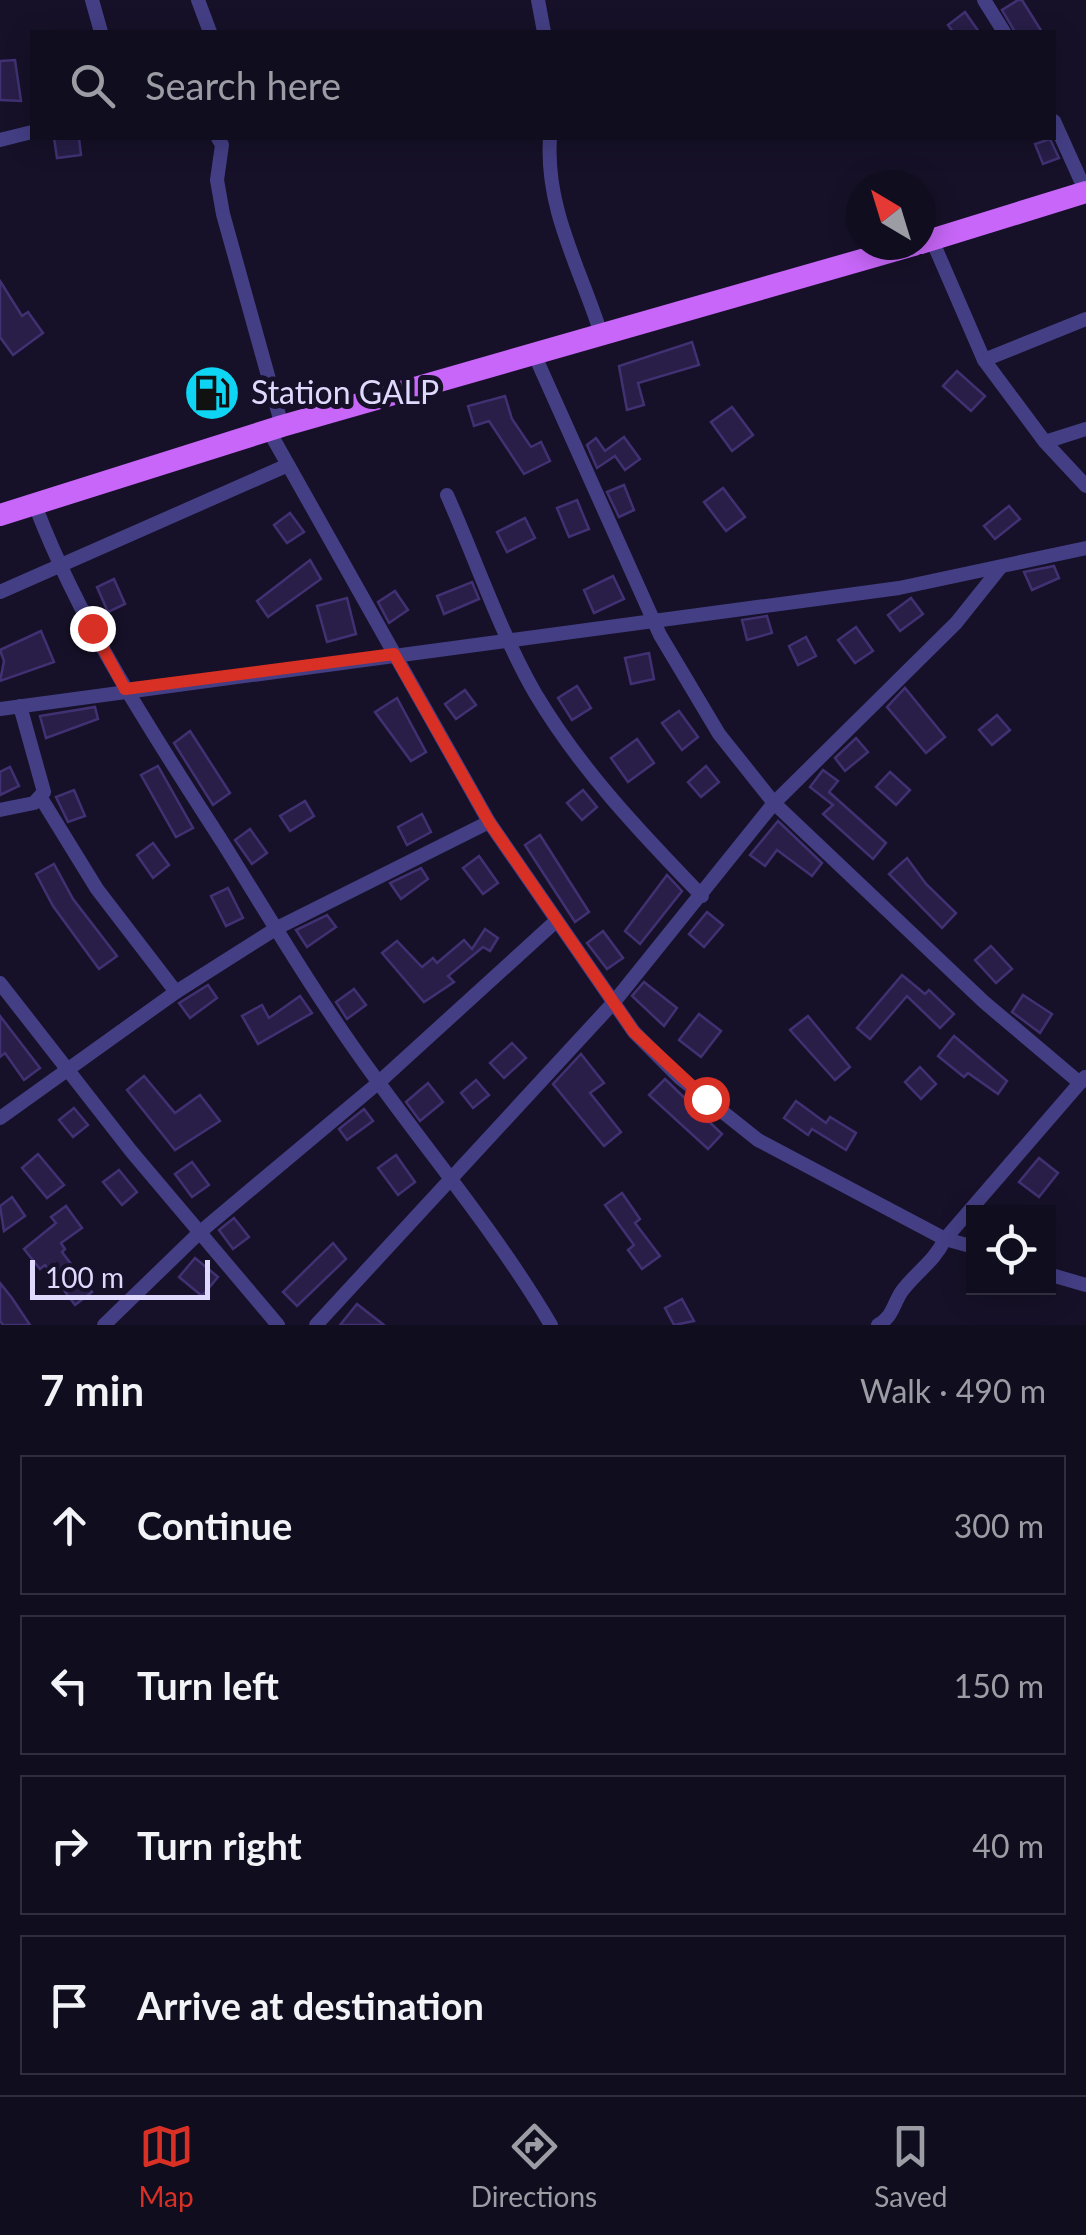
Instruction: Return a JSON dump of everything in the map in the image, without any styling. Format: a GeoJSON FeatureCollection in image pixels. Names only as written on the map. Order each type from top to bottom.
{"type":"FeatureCollection","features":[{"type":"Feature","properties":{"kind":"main road"},"geometry":{"type":"LineString","coordinates":[[936,239],[1086,192]]}},
{"type":"Feature","properties":{"kind":"main road"},"geometry":{"type":"LineString","coordinates":[[0,515],[102,479],[864,260]]}},
{"type":"Feature","properties":{"kind":"street"},"geometry":{"type":"LineString","coordinates":[[92,0],[101,30]]}},
{"type":"Feature","properties":{"kind":"street"},"geometry":{"type":"LineString","coordinates":[[198,0],[209,30]]}},
{"type":"Feature","properties":{"kind":"street"},"geometry":{"type":"LineString","coordinates":[[538,0],[544,30]]}},
{"type":"Feature","properties":{"kind":"street"},"geometry":{"type":"LineString","coordinates":[[984,0],[1003,30]]}},
{"type":"Feature","properties":{"kind":"street"},"geometry":{"type":"LineString","coordinates":[[1056,125],[1086,192]]}},
{"type":"Feature","properties":{"kind":"street"},"geometry":{"type":"LineString","coordinates":[[0,140],[30,132]]}},
{"type":"Feature","properties":{"kind":"street"},"geometry":{"type":"LineString","coordinates":[[219,140],[222,145],[216,180],[223,214],[275,428],[288,465],[489,822],[656,1056],[758,1140],[945,1239],[966,1245]]}},
{"type":"Feature","properties":{"kind":"street"},"geometry":{"type":"LineString","coordinates":[[550,140],[548,171],[554,210],[580,269],[602,337]]}},
{"type":"Feature","properties":{"kind":"street"},"geometry":{"type":"LineString","coordinates":[[931,260],[984,360],[1044,442],[1086,486]]}},
{"type":"Feature","properties":{"kind":"street"},"geometry":{"type":"LineString","coordinates":[[984,360],[1086,319]]}},
{"type":"Feature","properties":{"kind":"street"},"geometry":{"type":"LineString","coordinates":[[535,356],[654,620],[692,693],[774,803],[984,1002],[1083,1080],[945,1239],[931,1264],[904,1288],[884,1323]]}},
{"type":"Feature","properties":{"kind":"street"},"geometry":{"type":"LineString","coordinates":[[1044,442],[1086,429]]}},
{"type":"Feature","properties":{"kind":"street"},"geometry":{"type":"LineString","coordinates":[[0,592],[288,465]]}},
{"type":"Feature","properties":{"kind":"street"},"geometry":{"type":"LineString","coordinates":[[447,496],[534,691],[560,732],[636,828],[702,896]]}},
{"type":"Feature","properties":{"kind":"street"},"geometry":{"type":"LineString","coordinates":[[34,505],[58,566],[125,689],[328,1013],[449,1181],[494,1234],[551,1325]]}},
{"type":"Feature","properties":{"kind":"street"},"geometry":{"type":"LineString","coordinates":[[0,709],[125,689],[899,588],[1086,548]]}},
{"type":"Feature","properties":{"kind":"street"},"geometry":{"type":"LineString","coordinates":[[316,1325],[614,1002],[774,803],[956,623],[1000,568]]}},
{"type":"Feature","properties":{"kind":"street"},"geometry":{"type":"LineString","coordinates":[[20,706],[44,779],[41,798],[74,856],[176,992]]}},
{"type":"Feature","properties":{"kind":"street"},"geometry":{"type":"LineString","coordinates":[[0,810],[41,798]]}},
{"type":"Feature","properties":{"kind":"street"},"geometry":{"type":"LineString","coordinates":[[0,1118],[176,992],[277,928],[489,822]]}},
{"type":"Feature","properties":{"kind":"street"},"geometry":{"type":"LineString","coordinates":[[104,1325],[199,1232],[378,1083],[556,921]]}},
{"type":"Feature","properties":{"kind":"street"},"geometry":{"type":"LineString","coordinates":[[0,983],[278,1325]]}},
{"type":"Feature","properties":{"kind":"street"},"geometry":{"type":"LineString","coordinates":[[1056,1276],[1086,1285]]}},
{"type":"Feature","properties":{"kind":"building"},"geometry":{"type":"Polygon","coordinates":[[[1022,0],[1041,30],[1014,30],[1002,10],[1022,0]]]}},
{"type":"Feature","properties":{"kind":"building"},"geometry":{"type":"Polygon","coordinates":[[[965,12],[978,30],[952,30],[948,25],[965,12]]]}},
{"type":"Feature","properties":{"kind":"building"},"geometry":{"type":"Polygon","coordinates":[[[15,60],[21,101],[0,100],[0,61],[15,60]]]}},
{"type":"Feature","properties":{"kind":"building"},"geometry":{"type":"Polygon","coordinates":[[[54,140],[79,140],[81,155],[57,158],[54,140]]]}},
{"type":"Feature","properties":{"kind":"building"},"geometry":{"type":"Polygon","coordinates":[[[1050,140],[1059,158],[1043,164],[1035,144],[1050,140]]]}},
{"type":"Feature","properties":{"kind":"building"},"geometry":{"type":"Polygon","coordinates":[[[0,281],[22,316],[28,312],[43,333],[13,355],[0,337],[0,281]]]}},
{"type":"Feature","properties":{"kind":"building"},"geometry":{"type":"Polygon","coordinates":[[[692,342],[699,365],[638,383],[644,405],[627,410],[619,366],[692,342]]]}},
{"type":"Feature","properties":{"kind":"building"},"geometry":{"type":"Polygon","coordinates":[[[957,371],[985,396],[971,411],[943,386],[957,371]]]}},
{"type":"Feature","properties":{"kind":"building"},"geometry":{"type":"Polygon","coordinates":[[[505,396],[512,419],[531,447],[541,442],[550,461],[524,474],[489,421],[474,426],[468,406],[505,396]]]}},
{"type":"Feature","properties":{"kind":"building"},"geometry":{"type":"Polygon","coordinates":[[[732,407],[753,435],[732,451],[711,422],[732,407]]]}},
{"type":"Feature","properties":{"kind":"building"},"geometry":{"type":"Polygon","coordinates":[[[624,437],[640,459],[625,470],[615,456],[597,468],[587,445],[596,438],[605,451],[624,437]]]}},
{"type":"Feature","properties":{"kind":"building"},"geometry":{"type":"Polygon","coordinates":[[[624,485],[634,510],[619,517],[607,492],[624,485]]]}},
{"type":"Feature","properties":{"kind":"building"},"geometry":{"type":"Polygon","coordinates":[[[723,488],[745,517],[726,531],[704,502],[723,488]]]}},
{"type":"Feature","properties":{"kind":"building"},"geometry":{"type":"Polygon","coordinates":[[[577,500],[589,529],[569,537],[557,508],[577,500]]]}},
{"type":"Feature","properties":{"kind":"building"},"geometry":{"type":"Polygon","coordinates":[[[1009,506],[1020,519],[995,539],[984,526],[1009,506]]]}},
{"type":"Feature","properties":{"kind":"building"},"geometry":{"type":"Polygon","coordinates":[[[290,513],[304,532],[287,543],[274,525],[290,513]]]}},
{"type":"Feature","properties":{"kind":"building"},"geometry":{"type":"Polygon","coordinates":[[[525,518],[535,538],[507,552],[497,532],[525,518]]]}},
{"type":"Feature","properties":{"kind":"building"},"geometry":{"type":"Polygon","coordinates":[[[310,560],[321,579],[268,617],[257,601],[310,560]]]}},
{"type":"Feature","properties":{"kind":"building"},"geometry":{"type":"Polygon","coordinates":[[[1054,566],[1059,578],[1032,590],[1024,572],[1054,566]]]}},
{"type":"Feature","properties":{"kind":"building"},"geometry":{"type":"Polygon","coordinates":[[[613,576],[624,599],[594,613],[584,590],[613,576]]]}},
{"type":"Feature","properties":{"kind":"building"},"geometry":{"type":"Polygon","coordinates":[[[114,579],[125,604],[108,612],[97,587],[114,579]]]}},
{"type":"Feature","properties":{"kind":"building"},"geometry":{"type":"Polygon","coordinates":[[[472,582],[479,599],[444,614],[437,596],[472,582]]]}},
{"type":"Feature","properties":{"kind":"building"},"geometry":{"type":"Polygon","coordinates":[[[395,591],[408,610],[389,623],[378,602],[395,591]]]}},
{"type":"Feature","properties":{"kind":"building"},"geometry":{"type":"Polygon","coordinates":[[[347,598],[356,634],[327,642],[317,606],[347,598]]]}},
{"type":"Feature","properties":{"kind":"building"},"geometry":{"type":"Polygon","coordinates":[[[911,598],[923,614],[900,631],[888,615],[911,598]]]}},
{"type":"Feature","properties":{"kind":"building"},"geometry":{"type":"Polygon","coordinates":[[[767,616],[772,633],[747,640],[742,620],[767,616]]]}},
{"type":"Feature","properties":{"kind":"building"},"geometry":{"type":"Polygon","coordinates":[[[856,627],[873,651],[855,663],[838,640],[856,627]]]}},
{"type":"Feature","properties":{"kind":"building"},"geometry":{"type":"Polygon","coordinates":[[[41,631],[54,662],[0,681],[4,661],[0,650],[41,631]]]}},
{"type":"Feature","properties":{"kind":"building"},"geometry":{"type":"Polygon","coordinates":[[[806,637],[816,656],[798,665],[789,646],[806,637]]]}},
{"type":"Feature","properties":{"kind":"building"},"geometry":{"type":"Polygon","coordinates":[[[649,653],[654,679],[631,684],[625,658],[649,653]]]}},
{"type":"Feature","properties":{"kind":"building"},"geometry":{"type":"Polygon","coordinates":[[[577,686],[591,708],[572,720],[558,698],[577,686]]]}},
{"type":"Feature","properties":{"kind":"building"},"geometry":{"type":"Polygon","coordinates":[[[905,688],[945,737],[926,753],[887,707],[905,688]]]}},
{"type":"Feature","properties":{"kind":"building"},"geometry":{"type":"Polygon","coordinates":[[[465,690],[476,705],[456,719],[445,704],[465,690]]]}},
{"type":"Feature","properties":{"kind":"building"},"geometry":{"type":"Polygon","coordinates":[[[397,698],[426,752],[411,761],[375,712],[397,698]]]}},
{"type":"Feature","properties":{"kind":"building"},"geometry":{"type":"Polygon","coordinates":[[[95,707],[98,719],[46,738],[40,716],[95,707]]]}},
{"type":"Feature","properties":{"kind":"building"},"geometry":{"type":"Polygon","coordinates":[[[679,711],[698,737],[682,750],[662,723],[679,711]]]}},
{"type":"Feature","properties":{"kind":"building"},"geometry":{"type":"Polygon","coordinates":[[[997,715],[1010,730],[992,745],[979,730],[997,715]]]}},
{"type":"Feature","properties":{"kind":"building"},"geometry":{"type":"Polygon","coordinates":[[[190,731],[230,793],[213,805],[174,743],[190,731]]]}},
{"type":"Feature","properties":{"kind":"building"},"geometry":{"type":"Polygon","coordinates":[[[856,738],[868,752],[845,771],[835,758],[856,738]]]}},
{"type":"Feature","properties":{"kind":"building"},"geometry":{"type":"Polygon","coordinates":[[[637,739],[654,763],[628,782],[611,758],[637,739]]]}},
{"type":"Feature","properties":{"kind":"building"},"geometry":{"type":"Polygon","coordinates":[[[158,766],[193,828],[176,837],[141,775],[158,766]]]}},
{"type":"Feature","properties":{"kind":"building"},"geometry":{"type":"Polygon","coordinates":[[[706,766],[719,782],[701,797],[688,782],[706,766]]]}},
{"type":"Feature","properties":{"kind":"building"},"geometry":{"type":"Polygon","coordinates":[[[10,767],[19,786],[0,795],[0,772],[10,767]]]}},
{"type":"Feature","properties":{"kind":"building"},"geometry":{"type":"Polygon","coordinates":[[[823,770],[838,781],[829,792],[886,843],[873,859],[823,814],[833,805],[810,787],[823,770]]]}},
{"type":"Feature","properties":{"kind":"building"},"geometry":{"type":"Polygon","coordinates":[[[890,772],[910,790],[896,805],[876,787],[890,772]]]}},
{"type":"Feature","properties":{"kind":"building"},"geometry":{"type":"Polygon","coordinates":[[[74,790],[85,816],[68,822],[56,797],[74,790]]]}},
{"type":"Feature","properties":{"kind":"building"},"geometry":{"type":"Polygon","coordinates":[[[583,790],[597,807],[582,820],[567,803],[583,790]]]}},
{"type":"Feature","properties":{"kind":"building"},"geometry":{"type":"Polygon","coordinates":[[[305,801],[314,816],[290,831],[280,816],[305,801]]]}},
{"type":"Feature","properties":{"kind":"building"},"geometry":{"type":"Polygon","coordinates":[[[422,814],[431,832],[407,845],[398,827],[422,814]]]}},
{"type":"Feature","properties":{"kind":"building"},"geometry":{"type":"Polygon","coordinates":[[[778,821],[822,863],[812,876],[777,850],[765,866],[750,855],[778,821]]]}},
{"type":"Feature","properties":{"kind":"building"},"geometry":{"type":"Polygon","coordinates":[[[250,829],[267,853],[252,864],[235,840],[250,829]]]}},
{"type":"Feature","properties":{"kind":"building"},"geometry":{"type":"Polygon","coordinates":[[[540,835],[589,912],[575,922],[525,845],[540,835]]]}},
{"type":"Feature","properties":{"kind":"building"},"geometry":{"type":"Polygon","coordinates":[[[153,843],[169,865],[153,878],[137,855],[153,843]]]}},
{"type":"Feature","properties":{"kind":"building"},"geometry":{"type":"Polygon","coordinates":[[[479,856],[498,883],[483,894],[463,868],[479,856]]]}},
{"type":"Feature","properties":{"kind":"building"},"geometry":{"type":"Polygon","coordinates":[[[907,858],[926,884],[956,913],[942,928],[889,874],[907,858]]]}},
{"type":"Feature","properties":{"kind":"building"},"geometry":{"type":"Polygon","coordinates":[[[54,864],[73,899],[117,956],[99,969],[53,906],[36,874],[54,864]]]}},
{"type":"Feature","properties":{"kind":"building"},"geometry":{"type":"Polygon","coordinates":[[[421,868],[428,879],[401,899],[390,883],[421,868]]]}},
{"type":"Feature","properties":{"kind":"building"},"geometry":{"type":"Polygon","coordinates":[[[667,875],[682,891],[640,944],[625,931],[667,875]]]}},
{"type":"Feature","properties":{"kind":"building"},"geometry":{"type":"Polygon","coordinates":[[[228,888],[243,918],[226,926],[211,896],[228,888]]]}},
{"type":"Feature","properties":{"kind":"building"},"geometry":{"type":"Polygon","coordinates":[[[707,912],[723,925],[704,947],[689,934],[707,912]]]}},
{"type":"Feature","properties":{"kind":"building"},"geometry":{"type":"Polygon","coordinates":[[[327,915],[336,927],[307,947],[296,930],[327,915]]]}},
{"type":"Feature","properties":{"kind":"building"},"geometry":{"type":"Polygon","coordinates":[[[485,929],[498,938],[490,951],[483,947],[448,976],[454,982],[424,1002],[382,953],[397,941],[422,967],[433,958],[437,963],[464,940],[472,949],[485,929]]]}},
{"type":"Feature","properties":{"kind":"building"},"geometry":{"type":"Polygon","coordinates":[[[603,931],[623,958],[607,969],[587,943],[603,931]]]}},
{"type":"Feature","properties":{"kind":"building"},"geometry":{"type":"Polygon","coordinates":[[[991,946],[1012,969],[996,983],[975,960],[991,946]]]}},
{"type":"Feature","properties":{"kind":"building"},"geometry":{"type":"Polygon","coordinates":[[[902,975],[925,994],[929,990],[954,1014],[940,1028],[907,996],[870,1039],[857,1028],[902,975]]]}},
{"type":"Feature","properties":{"kind":"building"},"geometry":{"type":"Polygon","coordinates":[[[644,982],[677,1008],[664,1026],[632,996],[644,982]]]}},
{"type":"Feature","properties":{"kind":"building"},"geometry":{"type":"Polygon","coordinates":[[[208,985],[217,998],[190,1018],[179,1003],[208,985]]]}},
{"type":"Feature","properties":{"kind":"building"},"geometry":{"type":"Polygon","coordinates":[[[354,989],[366,1005],[347,1019],[336,1002],[354,989]]]}},
{"type":"Feature","properties":{"kind":"building"},"geometry":{"type":"Polygon","coordinates":[[[1023,995],[1052,1014],[1040,1033],[1012,1012],[1023,995]]]}},
{"type":"Feature","properties":{"kind":"building"},"geometry":{"type":"Polygon","coordinates":[[[300,996],[312,1013],[258,1044],[242,1016],[262,1005],[269,1018],[300,996]]]}},
{"type":"Feature","properties":{"kind":"building"},"geometry":{"type":"Polygon","coordinates":[[[699,1014],[721,1031],[701,1057],[679,1040],[699,1014]]]}},
{"type":"Feature","properties":{"kind":"building"},"geometry":{"type":"Polygon","coordinates":[[[0,1016],[40,1068],[24,1080],[5,1053],[0,1057],[0,1016]]]}},
{"type":"Feature","properties":{"kind":"building"},"geometry":{"type":"Polygon","coordinates":[[[808,1016],[850,1067],[835,1080],[790,1030],[808,1016]]]}},
{"type":"Feature","properties":{"kind":"building"},"geometry":{"type":"Polygon","coordinates":[[[954,1036],[1007,1081],[998,1094],[968,1073],[964,1077],[938,1056],[954,1036]]]}},
{"type":"Feature","properties":{"kind":"building"},"geometry":{"type":"Polygon","coordinates":[[[512,1043],[526,1058],[504,1078],[490,1063],[512,1043]]]}},
{"type":"Feature","properties":{"kind":"building"},"geometry":{"type":"Polygon","coordinates":[[[581,1054],[604,1083],[590,1093],[621,1132],[604,1146],[553,1084],[581,1054]]]}},
{"type":"Feature","properties":{"kind":"building"},"geometry":{"type":"Polygon","coordinates":[[[920,1067],[936,1084],[921,1099],[905,1082],[920,1067]]]}},
{"type":"Feature","properties":{"kind":"building"},"geometry":{"type":"Polygon","coordinates":[[[144,1076],[175,1113],[200,1095],[220,1121],[175,1150],[127,1090],[144,1076]]]}},
{"type":"Feature","properties":{"kind":"building"},"geometry":{"type":"Polygon","coordinates":[[[665,1079],[722,1134],[708,1149],[649,1095],[665,1079]]]}},
{"type":"Feature","properties":{"kind":"building"},"geometry":{"type":"Polygon","coordinates":[[[476,1080],[489,1095],[473,1108],[461,1093],[476,1080]]]}},
{"type":"Feature","properties":{"kind":"building"},"geometry":{"type":"Polygon","coordinates":[[[428,1083],[443,1102],[420,1121],[406,1102],[428,1083]]]}},
{"type":"Feature","properties":{"kind":"building"},"geometry":{"type":"Polygon","coordinates":[[[796,1101],[826,1123],[830,1117],[856,1133],[846,1150],[812,1129],[808,1135],[784,1118],[796,1101]]]}},
{"type":"Feature","properties":{"kind":"building"},"geometry":{"type":"Polygon","coordinates":[[[74,1108],[88,1125],[73,1137],[59,1120],[74,1108]]]}},
{"type":"Feature","properties":{"kind":"building"},"geometry":{"type":"Polygon","coordinates":[[[364,1109],[373,1121],[347,1140],[339,1129],[364,1109]]]}},
{"type":"Feature","properties":{"kind":"building"},"geometry":{"type":"Polygon","coordinates":[[[38,1154],[64,1185],[47,1198],[22,1168],[38,1154]]]}},
{"type":"Feature","properties":{"kind":"building"},"geometry":{"type":"Polygon","coordinates":[[[396,1155],[415,1182],[398,1195],[378,1168],[396,1155]]]}},
{"type":"Feature","properties":{"kind":"building"},"geometry":{"type":"Polygon","coordinates":[[[1039,1158],[1058,1173],[1039,1197],[1019,1182],[1039,1158]]]}},
{"type":"Feature","properties":{"kind":"building"},"geometry":{"type":"Polygon","coordinates":[[[192,1162],[209,1185],[192,1197],[175,1174],[192,1162]]]}},
{"type":"Feature","properties":{"kind":"building"},"geometry":{"type":"Polygon","coordinates":[[[119,1170],[137,1192],[122,1205],[103,1182],[119,1170]]]}},
{"type":"Feature","properties":{"kind":"building"},"geometry":{"type":"Polygon","coordinates":[[[622,1193],[640,1219],[635,1223],[660,1256],[642,1269],[628,1250],[634,1245],[605,1205],[622,1193]]]}},
{"type":"Feature","properties":{"kind":"building"},"geometry":{"type":"Polygon","coordinates":[[[12,1197],[25,1216],[4,1231],[0,1206],[12,1197]]]}},
{"type":"Feature","properties":{"kind":"building"},"geometry":{"type":"Polygon","coordinates":[[[66,1206],[82,1228],[61,1243],[65,1249],[62,1252],[92,1292],[75,1305],[45,1265],[40,1269],[24,1249],[56,1223],[51,1217],[66,1206]]]}},
{"type":"Feature","properties":{"kind":"building"},"geometry":{"type":"Polygon","coordinates":[[[234,1218],[249,1237],[233,1249],[219,1230],[234,1218]]]}},
{"type":"Feature","properties":{"kind":"building"},"geometry":{"type":"Polygon","coordinates":[[[333,1243],[346,1259],[297,1306],[283,1292],[333,1243]]]}},
{"type":"Feature","properties":{"kind":"building"},"geometry":{"type":"Polygon","coordinates":[[[195,1258],[218,1277],[202,1296],[179,1277],[195,1258]]]}},
{"type":"Feature","properties":{"kind":"building"},"geometry":{"type":"Polygon","coordinates":[[[0,1283],[30,1325],[3,1325],[0,1321],[0,1283]]]}},
{"type":"Feature","properties":{"kind":"building"},"geometry":{"type":"Polygon","coordinates":[[[682,1299],[694,1321],[674,1325],[665,1308],[682,1299]]]}},
{"type":"Feature","properties":{"kind":"building"},"geometry":{"type":"Polygon","coordinates":[[[357,1304],[384,1325],[340,1325],[357,1304]]]}},
{"type":"Feature","properties":{"kind":"place","name":"Station GALP"},"geometry":{"type":"Point","coordinates":[212,393]}},
{"type":"Feature","properties":{"kind":"route"},"geometry":{"type":"LineString","coordinates":[[92,628],[125,689],[394,654],[489,822],[556,921],[634,1032],[706,1099]]}}]}
